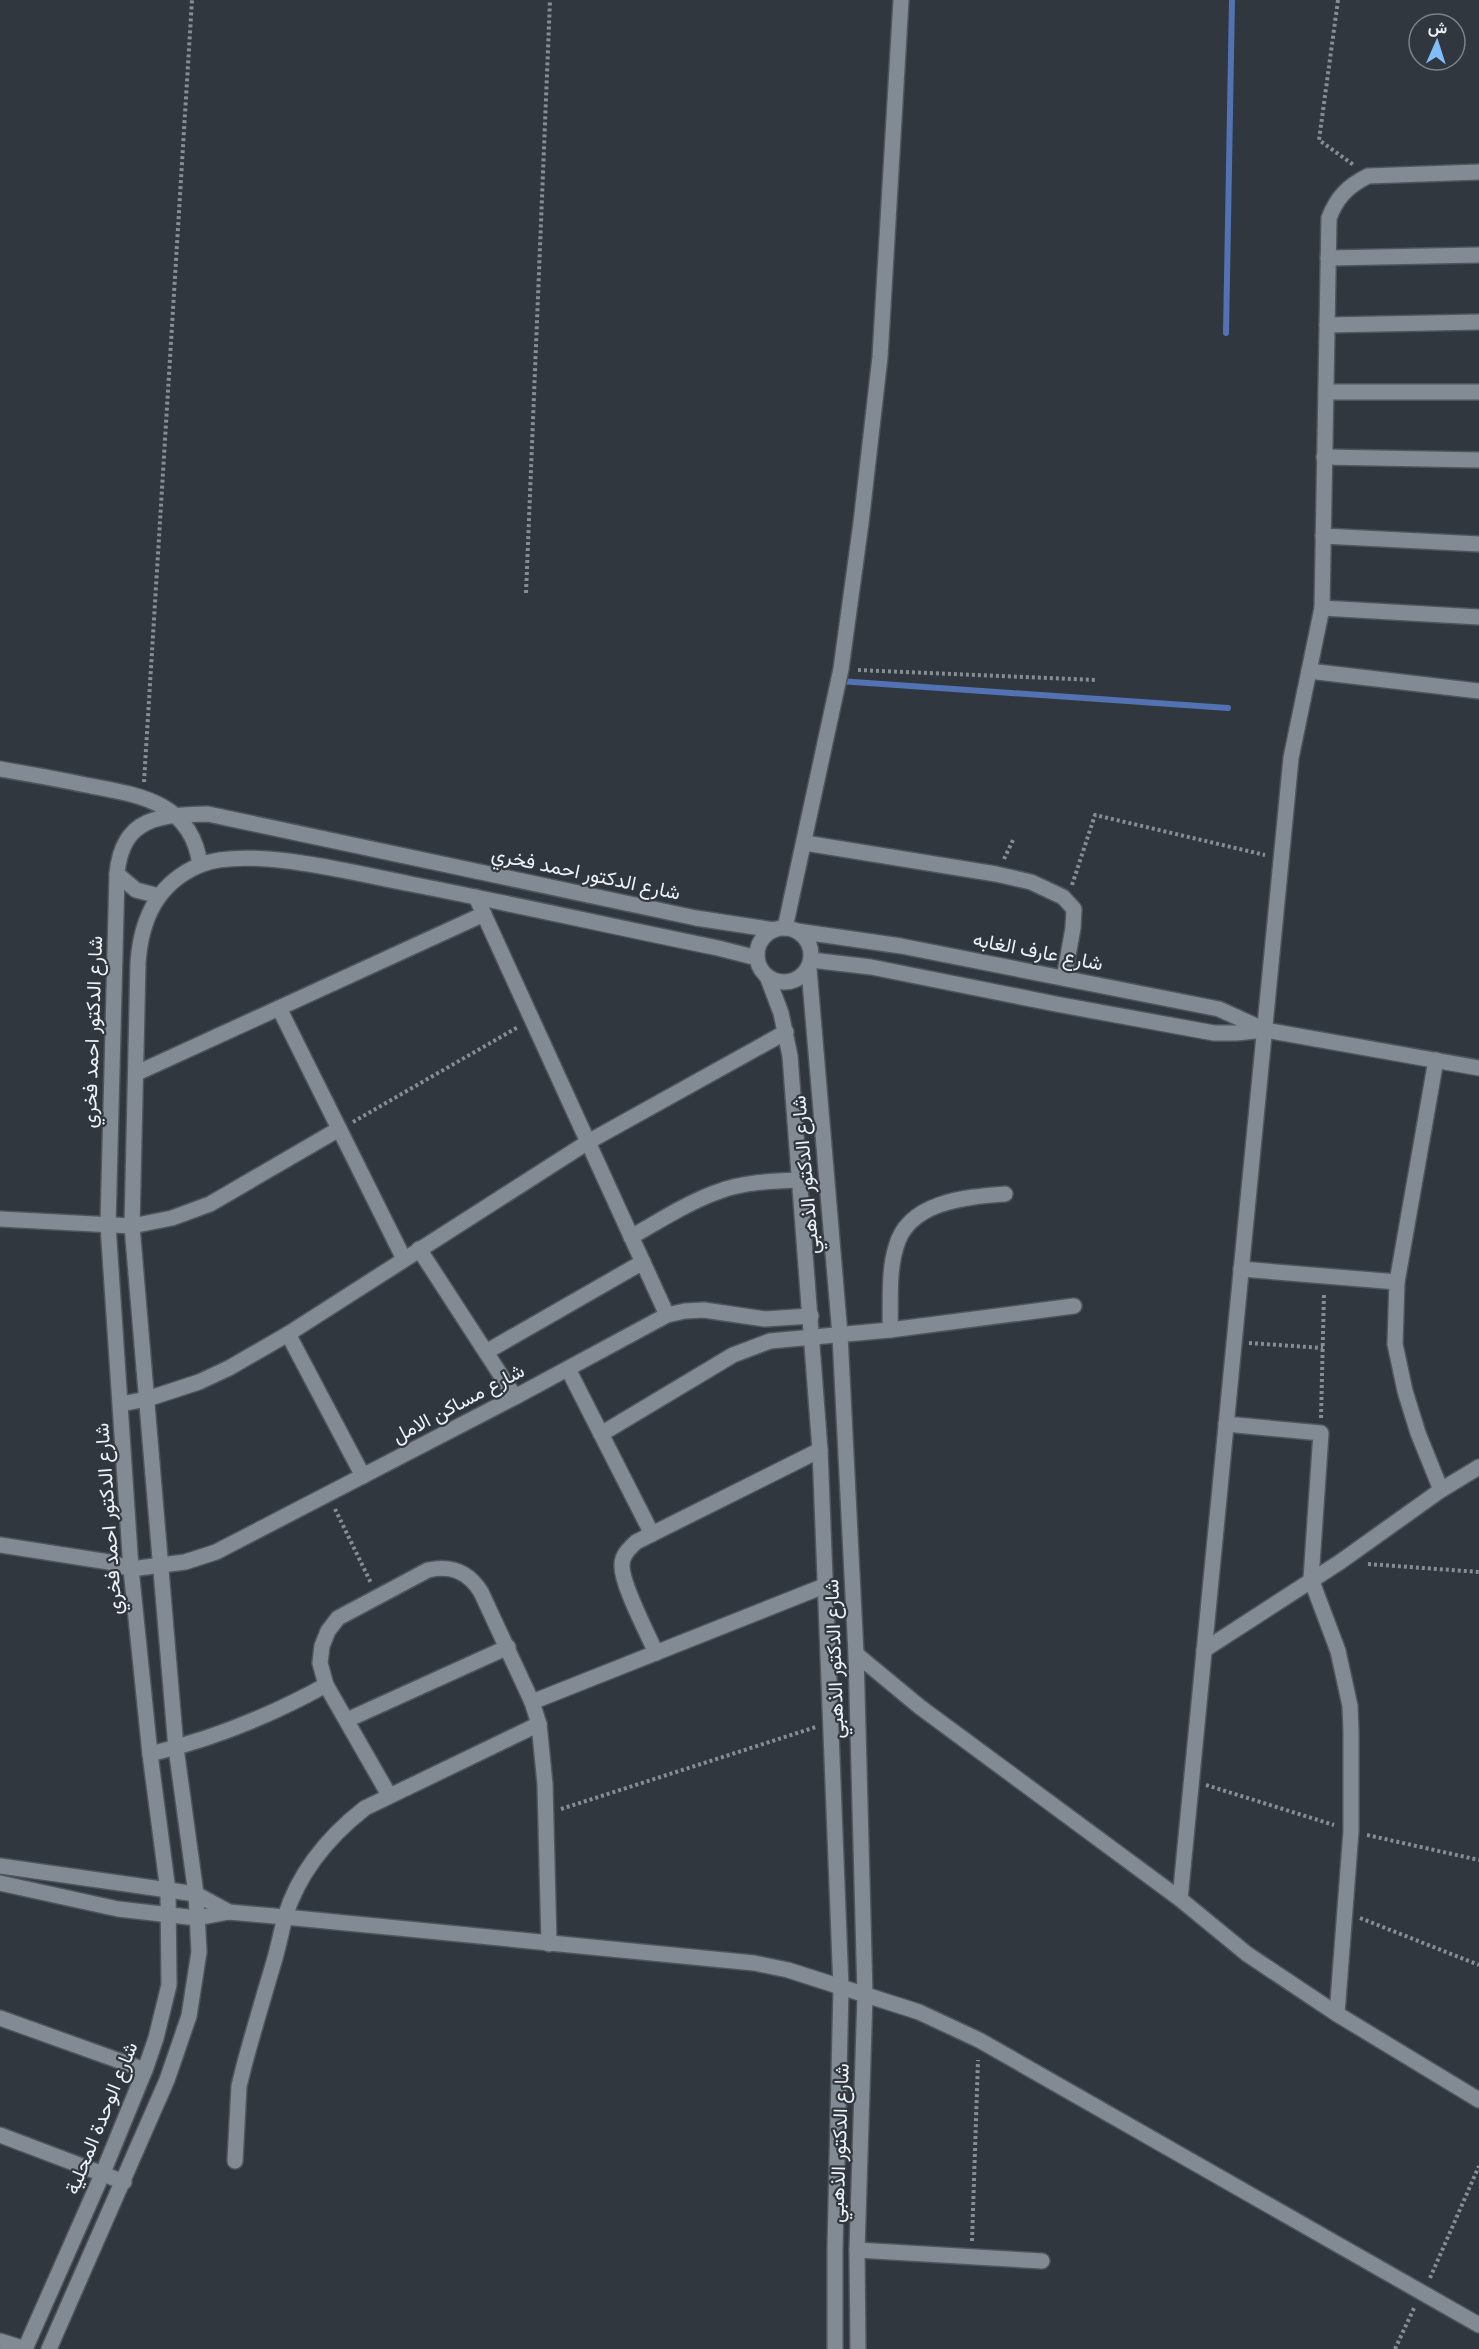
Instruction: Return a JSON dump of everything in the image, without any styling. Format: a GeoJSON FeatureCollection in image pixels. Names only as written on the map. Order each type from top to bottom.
{"type":"FeatureCollection","features":[{"type":"Feature","properties":{"kind":"street"},"geometry":{"type":"LineString","coordinates":[[786,930],[841,669],[880,357],[901,0]]}},
{"type":"Feature","properties":{"kind":"street"},"geometry":{"type":"LineString","coordinates":[[1179,1899],[1291,758],[1322,608],[1329,218],[1334,204],[1343,192],[1354,182],[1368,176],[1479,172]]}},
{"type":"Feature","properties":{"kind":"street"},"geometry":{"type":"LineString","coordinates":[[1328,258],[1479,255]]}},
{"type":"Feature","properties":{"kind":"street"},"geometry":{"type":"LineString","coordinates":[[1327,325],[1479,322]]}},
{"type":"Feature","properties":{"kind":"street"},"geometry":{"type":"LineString","coordinates":[[1326,392],[1479,392]]}},
{"type":"Feature","properties":{"kind":"street"},"geometry":{"type":"LineString","coordinates":[[1324,457],[1479,460]]}},
{"type":"Feature","properties":{"kind":"street"},"geometry":{"type":"LineString","coordinates":[[1323,536],[1479,543]]}},
{"type":"Feature","properties":{"kind":"street"},"geometry":{"type":"LineString","coordinates":[[1322,608],[1479,617]]}},
{"type":"Feature","properties":{"kind":"street"},"geometry":{"type":"LineString","coordinates":[[1309,671],[1479,691]]}},
{"type":"Feature","properties":{"kind":"street"},"geometry":{"type":"LineString","coordinates":[[0,768],[143,797],[175,814],[193,837],[200,865]]}},
{"type":"Feature","properties":{"kind":"street","name":"شارع الدكتور احمد فخري"},"geometry":{"type":"LineString","coordinates":[[168,1891],[150,1754],[131,1569],[108,1225],[117,874],[121,852],[133,832],[159,816],[208,814],[684,916],[786,930]]}},
{"type":"Feature","properties":{"kind":"street"},"geometry":{"type":"LineString","coordinates":[[805,843],[996,874],[1050,889],[1067,900],[1074,909],[1064,978]]}},
{"type":"Feature","properties":{"kind":"street"},"geometry":{"type":"LineString","coordinates":[[48,2349],[124,2182],[167,2080],[189,2016],[199,1952],[196,1894],[176,1748],[132,1226],[140,939],[147,916],[159,896],[178,878],[200,865],[224,859],[284,860],[476,897],[757,958]]}},
{"type":"Feature","properties":{"kind":"street"},"geometry":{"type":"LineString","coordinates":[[117,874],[135,890],[159,896]]}},
{"type":"Feature","properties":{"kind":"street"},"geometry":{"type":"LineString","coordinates":[[476,897],[667,1315]]}},
{"type":"Feature","properties":{"kind":"street"},"geometry":{"type":"LineString","coordinates":[[136,1073],[484,914]]}},
{"type":"Feature","properties":{"kind":"street"},"geometry":{"type":"LineString","coordinates":[[786,930],[806,938],[811,949],[810,964],[802,976],[785,983],[767,976],[760,968],[757,958],[758,946],[764,936],[786,930]]}},
{"type":"Feature","properties":{"kind":"street","name":"شارع عارف الغابه"},"geometry":{"type":"LineString","coordinates":[[786,930],[901,946],[1064,978],[1219,1009],[1265,1030],[1479,1068]]}},
{"type":"Feature","properties":{"kind":"street","name":"شارع عارف الغابه"},"geometry":{"type":"LineString","coordinates":[[810,964],[871,967],[1214,1033],[1236,1034],[1265,1030]]}},
{"type":"Feature","properties":{"kind":"street","name":"شارع الدكتور الذهبي"},"geometry":{"type":"LineString","coordinates":[[810,964],[840,1335],[856,1654],[865,1995],[856,2250],[858,2349]]}},
{"type":"Feature","properties":{"kind":"street","name":"شارع الدكتور الذهبي"},"geometry":{"type":"LineString","coordinates":[[767,976],[786,1032],[790,1056],[820,1450],[841,1988],[835,2249],[836,2349]]}},
{"type":"Feature","properties":{"kind":"street"},"geometry":{"type":"LineString","coordinates":[[279,1008],[404,1259]]}},
{"type":"Feature","properties":{"kind":"street"},"geometry":{"type":"LineString","coordinates":[[121,1404],[147,1399],[199,1382],[230,1368],[288,1334],[588,1142],[786,1032]]}},
{"type":"Feature","properties":{"kind":"street"},"geometry":{"type":"LineString","coordinates":[[1436,1060],[1397,1282],[1395,1336],[1398,1362],[1418,1433],[1441,1490]]}},
{"type":"Feature","properties":{"kind":"street"},"geometry":{"type":"LineString","coordinates":[[0,1219],[132,1226],[172,1218],[210,1204],[339,1129]]}},
{"type":"Feature","properties":{"kind":"street"},"geometry":{"type":"LineString","coordinates":[[631,1237],[694,1202],[719,1191],[745,1185],[799,1180]]}},
{"type":"Feature","properties":{"kind":"street"},"geometry":{"type":"LineString","coordinates":[[890,1330],[893,1261],[898,1239],[909,1224],[935,1206],[954,1200],[1005,1194]]}},
{"type":"Feature","properties":{"kind":"street"},"geometry":{"type":"LineString","coordinates":[[419,1249],[515,1398]]}},
{"type":"Feature","properties":{"kind":"street"},"geometry":{"type":"LineString","coordinates":[[486,1352],[643,1262]]}},
{"type":"Feature","properties":{"kind":"street"},"geometry":{"type":"LineString","coordinates":[[1241,1269],[1397,1282]]}},
{"type":"Feature","properties":{"kind":"street"},"geometry":{"type":"LineString","coordinates":[[601,1434],[751,1347],[770,1341],[890,1330],[1074,1306]]}},
{"type":"Feature","properties":{"kind":"street","name":"شارع مساكن الامل"},"geometry":{"type":"LineString","coordinates":[[131,1569],[185,1562],[216,1552],[515,1398],[667,1315],[704,1310],[765,1319],[811,1316]]}},
{"type":"Feature","properties":{"kind":"street"},"geometry":{"type":"LineString","coordinates":[[288,1334],[363,1476]]}},
{"type":"Feature","properties":{"kind":"street"},"geometry":{"type":"LineString","coordinates":[[568,1369],[652,1534]]}},
{"type":"Feature","properties":{"kind":"street"},"geometry":{"type":"LineString","coordinates":[[1226,1424],[1321,1433],[1311,1579],[1338,1651],[1350,1707],[1351,1831],[1337,2014]]}},
{"type":"Feature","properties":{"kind":"street"},"geometry":{"type":"LineString","coordinates":[[656,1653],[624,1579],[622,1565],[626,1552],[636,1542],[820,1450]]}},
{"type":"Feature","properties":{"kind":"street"},"geometry":{"type":"LineString","coordinates":[[1204,1650],[1340,1562],[1441,1490],[1479,1467]]}},
{"type":"Feature","properties":{"kind":"street"},"geometry":{"type":"LineString","coordinates":[[0,1545],[109,1562],[131,1569]]}},
{"type":"Feature","properties":{"kind":"street"},"geometry":{"type":"LineString","coordinates":[[389,1795],[327,1685],[320,1663],[322,1646],[328,1631],[338,1618],[428,1570],[440,1568],[459,1571],[475,1581],[508,1647],[539,1724],[544,1764],[549,1944]]}},
{"type":"Feature","properties":{"kind":"street"},"geometry":{"type":"LineString","coordinates":[[532,1702],[824,1586]]}},
{"type":"Feature","properties":{"kind":"street"},"geometry":{"type":"LineString","coordinates":[[347,1720],[508,1647]]}},
{"type":"Feature","properties":{"kind":"street"},"geometry":{"type":"LineString","coordinates":[[856,1654],[920,1707],[1179,1899],[1247,1954],[1337,2014],[1479,2100]]}},
{"type":"Feature","properties":{"kind":"street"},"geometry":{"type":"LineString","coordinates":[[150,1754],[205,1740],[262,1718],[327,1685]]}},
{"type":"Feature","properties":{"kind":"street"},"geometry":{"type":"LineString","coordinates":[[235,2161],[239,2086],[285,1917],[308,1867],[324,1845],[358,1814],[389,1795],[539,1724]]}},
{"type":"Feature","properties":{"kind":"street"},"geometry":{"type":"LineString","coordinates":[[0,1866],[196,1894],[229,1912]]}},
{"type":"Feature","properties":{"kind":"street"},"geometry":{"type":"LineString","coordinates":[[0,1883],[118,1909],[197,1918],[229,1912],[754,1963],[788,1970],[919,2012],[979,2040],[1479,2325]]}},
{"type":"Feature","properties":{"kind":"street","name":"شارع الوحدة المحلية"},"geometry":{"type":"LineString","coordinates":[[25,2349],[102,2175],[156,2038],[169,1985],[168,1891]]}},
{"type":"Feature","properties":{"kind":"street"},"geometry":{"type":"LineString","coordinates":[[0,2018],[145,2070]]}},
{"type":"Feature","properties":{"kind":"street"},"geometry":{"type":"LineString","coordinates":[[0,2135],[124,2182]]}},
{"type":"Feature","properties":{"kind":"street"},"geometry":{"type":"LineString","coordinates":[[856,2250],[1042,2261]]}},
{"type":"Feature","properties":{"kind":"street"},"geometry":{"type":"LineString","coordinates":[[0,2341],[25,2349]]}},
{"type":"Feature","properties":{"kind":"path"},"geometry":{"type":"LineString","coordinates":[[143,797],[192,0]]}},
{"type":"Feature","properties":{"kind":"path"},"geometry":{"type":"LineString","coordinates":[[526,593],[550,0]]}},
{"type":"Feature","properties":{"kind":"path"},"geometry":{"type":"LineString","coordinates":[[1338,0],[1319,140],[1368,176]]}},
{"type":"Feature","properties":{"kind":"path"},"geometry":{"type":"LineString","coordinates":[[841,669],[1097,680]]}},
{"type":"Feature","properties":{"kind":"path"},"geometry":{"type":"LineString","coordinates":[[1067,900],[1095,815],[1282,859]]}},
{"type":"Feature","properties":{"kind":"path"},"geometry":{"type":"LineString","coordinates":[[339,1129],[532,1019]]}},
{"type":"Feature","properties":{"kind":"path"},"geometry":{"type":"LineString","coordinates":[[1321,1433],[1325,1276]]}},
{"type":"Feature","properties":{"kind":"path"},"geometry":{"type":"LineString","coordinates":[[1234,1342],[1323,1348]]}},
{"type":"Feature","properties":{"kind":"path"},"geometry":{"type":"LineString","coordinates":[[328,1494],[378,1597]]}},
{"type":"Feature","properties":{"kind":"path"},"geometry":{"type":"LineString","coordinates":[[1340,1562],[1479,1572]]}},
{"type":"Feature","properties":{"kind":"path"},"geometry":{"type":"LineString","coordinates":[[546,1814],[830,1722]]}},
{"type":"Feature","properties":{"kind":"path"},"geometry":{"type":"LineString","coordinates":[[1345,1913],[1479,1965]]}},
{"type":"Feature","properties":{"kind":"path"},"geometry":{"type":"LineString","coordinates":[[971,2257],[979,2040]]}},
{"type":"Feature","properties":{"kind":"path"},"geometry":{"type":"LineString","coordinates":[[1395,2349],[1433,2273],[1479,2166]]}},
{"type":"Feature","properties":{"kind":"waterway"},"geometry":{"type":"LineString","coordinates":[[1226,333],[1232,0]]}},
{"type":"Feature","properties":{"kind":"waterway"},"geometry":{"type":"LineString","coordinates":[[839,681],[1228,708]]}}]}
